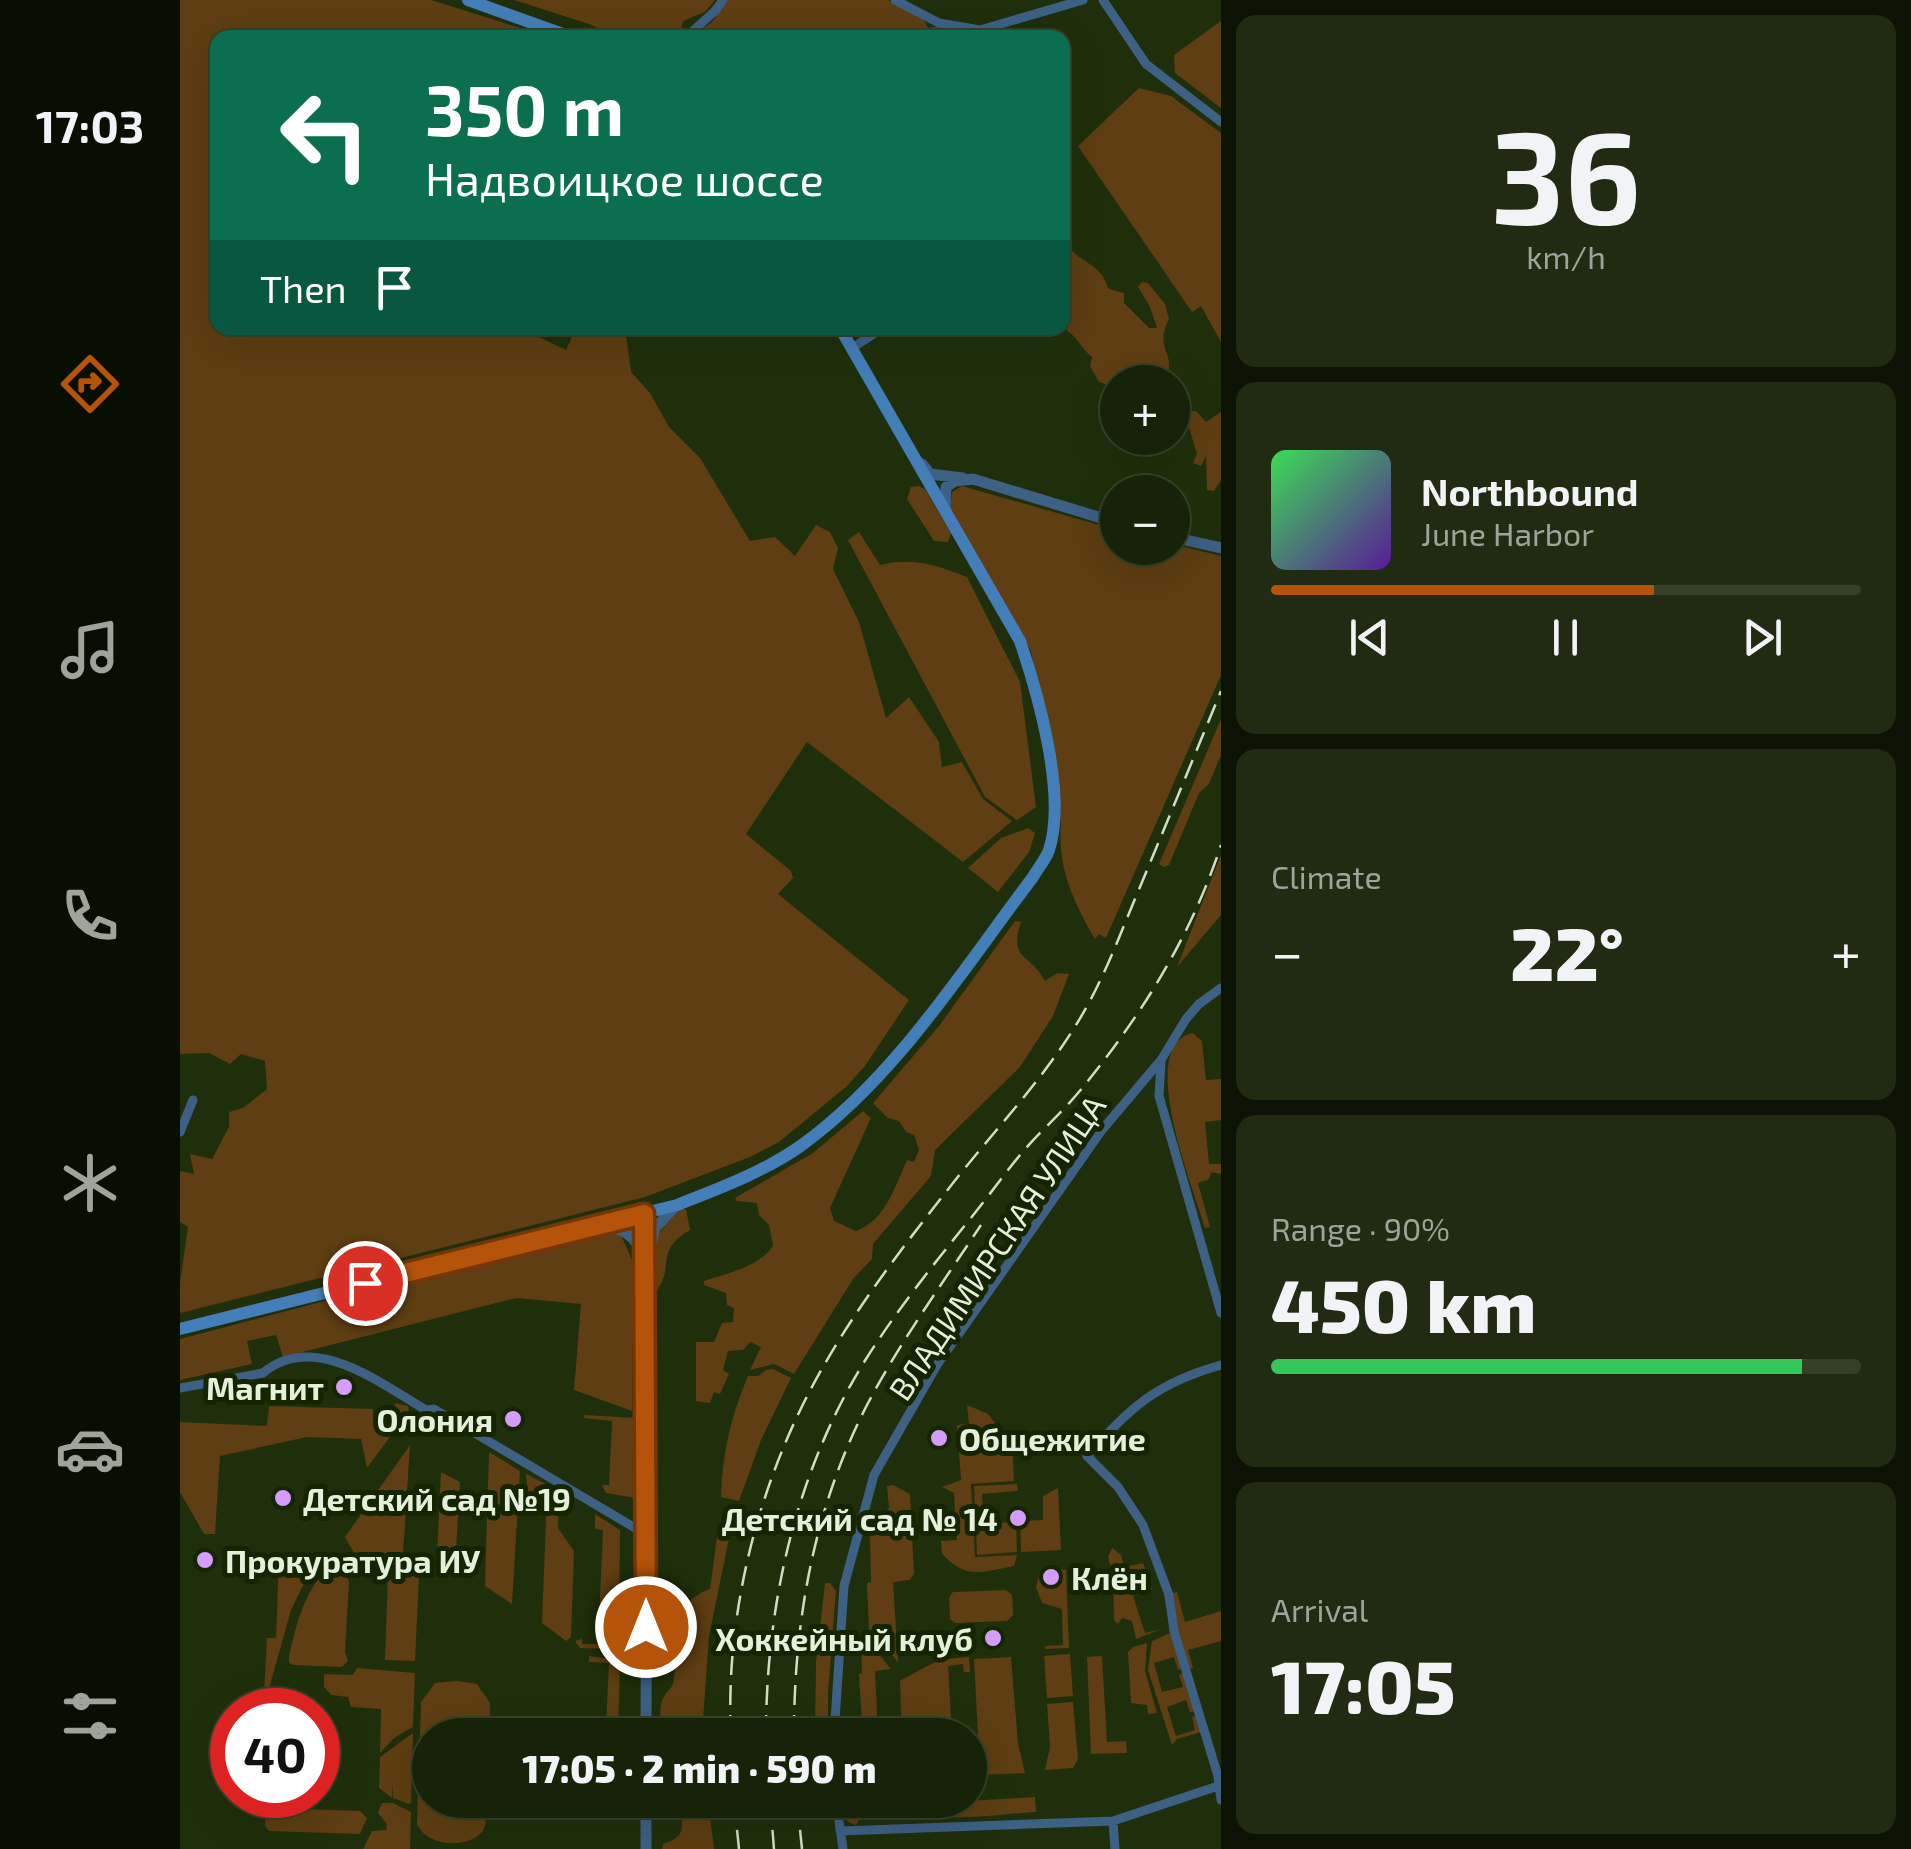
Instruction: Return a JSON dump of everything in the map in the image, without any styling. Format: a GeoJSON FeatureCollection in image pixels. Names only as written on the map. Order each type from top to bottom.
{"type":"FeatureCollection","features":[{"type":"Feature","properties":{"kind":"main road"},"geometry":{"type":"LineString","coordinates":[[468,0],[552,30]]}},
{"type":"Feature","properties":{"kind":"main road"},"geometry":{"type":"LineString","coordinates":[[180,1329],[644,1214],[677,1205],[752,1174],[800,1146],[858,1100],[986,939],[1048,853],[1054,829],[1051,772],[1038,694],[1020,641],[844,335]]}},
{"type":"Feature","properties":{"kind":"street"},"geometry":{"type":"LineString","coordinates":[[694,30],[723,0]]}},
{"type":"Feature","properties":{"kind":"street"},"geometry":{"type":"LineString","coordinates":[[895,0],[940,23],[969,30]]}},
{"type":"Feature","properties":{"kind":"street"},"geometry":{"type":"LineString","coordinates":[[993,30],[1084,0]]}},
{"type":"Feature","properties":{"kind":"street"},"geometry":{"type":"LineString","coordinates":[[1103,0],[1146,64],[1221,122]]}},
{"type":"Feature","properties":{"kind":"street"},"geometry":{"type":"LineString","coordinates":[[852,348],[872,335]]}},
{"type":"Feature","properties":{"kind":"street"},"geometry":{"type":"LineString","coordinates":[[910,450],[930,474],[973,480],[1100,518]]}},
{"type":"Feature","properties":{"kind":"street"},"geometry":{"type":"LineString","coordinates":[[946,512],[946,487],[956,481],[973,480]]}},
{"type":"Feature","properties":{"kind":"street"},"geometry":{"type":"LineString","coordinates":[[1190,541],[1221,548]]}},
{"type":"Feature","properties":{"kind":"street","name":"ВЛАДИМИРСКАЯ УЛИЦА"},"geometry":{"type":"LineString","coordinates":[[835,1718],[844,1586],[874,1476],[937,1365],[1091,1146],[1161,1060],[1193,1012],[1221,988]]}},
{"type":"Feature","properties":{"kind":"street"},"geometry":{"type":"LineString","coordinates":[[1161,1060],[1158,1096],[1221,1312]]}},
{"type":"Feature","properties":{"kind":"street"},"geometry":{"type":"LineString","coordinates":[[1134,1092],[1158,1096]]}},
{"type":"Feature","properties":{"kind":"street"},"geometry":{"type":"LineString","coordinates":[[180,1132],[193,1100]]}},
{"type":"Feature","properties":{"kind":"street"},"geometry":{"type":"LineString","coordinates":[[646,1267],[655,1228],[677,1205]]}},
{"type":"Feature","properties":{"kind":"street"},"geometry":{"type":"LineString","coordinates":[[644,1214],[646,1718]]}},
{"type":"Feature","properties":{"kind":"street"},"geometry":{"type":"LineString","coordinates":[[586,1228],[625,1231],[638,1244],[646,1267]]}},
{"type":"Feature","properties":{"kind":"street"},"geometry":{"type":"LineString","coordinates":[[180,1388],[263,1373],[274,1364],[290,1361],[337,1360],[426,1410],[434,1409],[646,1535]]}},
{"type":"Feature","properties":{"kind":"street"},"geometry":{"type":"LineString","coordinates":[[1221,1364],[1183,1375],[1149,1395],[1118,1421],[1087,1456],[1118,1487],[1142,1525],[1168,1595],[1174,1631],[1221,1785],[1221,1800]]}},
{"type":"Feature","properties":{"kind":"street"},"geometry":{"type":"LineString","coordinates":[[840,1831],[1113,1821],[1221,1785]]}},
{"type":"Feature","properties":{"kind":"street"},"geometry":{"type":"LineString","coordinates":[[646,1818],[646,1849]]}},
{"type":"Feature","properties":{"kind":"street"},"geometry":{"type":"LineString","coordinates":[[838,1818],[843,1849]]}},
{"type":"Feature","properties":{"kind":"street"},"geometry":{"type":"LineString","coordinates":[[1113,1821],[1115,1849]]}},
{"type":"Feature","properties":{"kind":"shaded area"},"geometry":{"type":"Polygon","coordinates":[[[180,0],[431,0],[527,30],[210,30],[210,335],[538,335],[566,350],[573,335],[626,335],[631,372],[650,393],[669,427],[700,458],[750,541],[775,537],[795,556],[816,525],[830,532],[838,548],[833,569],[859,622],[886,718],[909,697],[939,742],[942,767],[962,762],[983,799],[1012,821],[963,862],[807,742],[746,834],[791,871],[793,878],[778,894],[909,1000],[865,1066],[846,1087],[779,1142],[645,1197],[180,1313],[188,1227],[180,1222],[180,1171],[194,1174],[190,1154],[212,1159],[229,1127],[229,1112],[243,1108],[267,1089],[265,1061],[241,1054],[230,1064],[209,1053],[180,1054],[180,0]]]}},
{"type":"Feature","properties":{"kind":"shaded area"},"geometry":{"type":"Polygon","coordinates":[[[514,0],[715,0],[705,12],[683,21],[681,30],[600,30],[514,0]]]}},
{"type":"Feature","properties":{"kind":"shaded area"},"geometry":{"type":"Polygon","coordinates":[[[727,0],[888,0],[923,18],[928,28],[951,30],[701,30],[713,21],[727,0]]]}},
{"type":"Feature","properties":{"kind":"shaded area"},"geometry":{"type":"Polygon","coordinates":[[[1221,21],[1221,108],[1175,73],[1174,55],[1221,21]]]}},
{"type":"Feature","properties":{"kind":"shaded area"},"geometry":{"type":"Polygon","coordinates":[[[1139,88],[1171,96],[1221,133],[1221,342],[1201,306],[1192,312],[1078,146],[1139,88]]]}},
{"type":"Feature","properties":{"kind":"shaded area"},"geometry":{"type":"Polygon","coordinates":[[[1070,248],[1101,274],[1109,289],[1124,293],[1124,303],[1149,328],[1157,328],[1138,287],[1142,282],[1148,283],[1165,304],[1169,319],[1163,339],[1169,365],[1100,365],[1100,382],[1090,366],[1092,357],[1070,334],[1070,248]]]}},
{"type":"Feature","properties":{"kind":"shaded area"},"geometry":{"type":"Polygon","coordinates":[[[1190,411],[1196,411],[1206,422],[1221,412],[1221,480],[1214,491],[1207,490],[1206,456],[1201,466],[1193,463],[1197,454],[1190,431],[1190,411]]]}},
{"type":"Feature","properties":{"kind":"shaded area"},"geometry":{"type":"Polygon","coordinates":[[[962,486],[1100,525],[1100,565],[1190,565],[1190,548],[1221,556],[1221,675],[1106,938],[1099,934],[1095,939],[1068,883],[1045,706],[1030,649],[950,508],[952,492],[962,486]]]}},
{"type":"Feature","properties":{"kind":"shaded area"},"geometry":{"type":"Polygon","coordinates":[[[911,487],[925,489],[951,533],[948,542],[934,541],[907,499],[911,487]]]}},
{"type":"Feature","properties":{"kind":"shaded area"},"geometry":{"type":"Polygon","coordinates":[[[859,532],[880,565],[924,564],[967,577],[1020,682],[1036,807],[1017,820],[985,797],[848,540],[859,532]]]}},
{"type":"Feature","properties":{"kind":"shaded area"},"geometry":{"type":"Polygon","coordinates":[[[1221,719],[1221,755],[1209,784],[1199,793],[1169,865],[1164,867],[1159,864],[1221,719]]]}},
{"type":"Feature","properties":{"kind":"shaded area"},"geometry":{"type":"Polygon","coordinates":[[[1028,828],[1035,833],[1029,852],[998,892],[968,868],[1001,838],[1028,828]]]}},
{"type":"Feature","properties":{"kind":"shaded area"},"geometry":{"type":"Polygon","coordinates":[[[1221,855],[1221,915],[1177,967],[1221,855]]]}},
{"type":"Feature","properties":{"kind":"shaded area"},"geometry":{"type":"Polygon","coordinates":[[[1015,921],[1021,922],[1019,950],[1045,981],[1057,973],[1069,974],[1053,1016],[1020,1067],[935,1150],[931,1176],[873,1244],[872,1259],[853,1279],[794,1374],[774,1364],[750,1370],[761,1347],[750,1342],[743,1350],[728,1351],[723,1370],[729,1374],[720,1394],[714,1392],[710,1403],[696,1401],[696,1342],[714,1342],[722,1323],[733,1322],[734,1308],[727,1305],[726,1293],[704,1285],[704,1281],[752,1264],[773,1245],[769,1225],[759,1215],[757,1203],[735,1198],[813,1153],[863,1111],[871,1118],[830,1208],[834,1221],[856,1231],[875,1219],[907,1160],[914,1162],[919,1150],[914,1135],[873,1103],[939,1026],[1015,921]]]}},
{"type":"Feature","properties":{"kind":"shaded area"},"geometry":{"type":"Polygon","coordinates":[[[1193,1033],[1202,1041],[1206,1080],[1221,1079],[1221,1120],[1205,1122],[1209,1164],[1221,1164],[1221,1174],[1211,1172],[1209,1179],[1198,1183],[1210,1227],[1205,1228],[1181,1154],[1168,1090],[1169,1063],[1176,1043],[1193,1033]]]}},
{"type":"Feature","properties":{"kind":"shaded area"},"geometry":{"type":"Polygon","coordinates":[[[681,1209],[686,1209],[690,1230],[668,1252],[657,1290],[652,1286],[654,1243],[681,1209]]]}},
{"type":"Feature","properties":{"kind":"shaded area"},"geometry":{"type":"Polygon","coordinates":[[[609,1231],[621,1235],[632,1260],[632,1411],[574,1390],[581,1304],[516,1298],[283,1357],[276,1335],[247,1341],[252,1364],[180,1380],[180,1339],[584,1233],[609,1231]]]}},
{"type":"Feature","properties":{"kind":"shaded area"},"geometry":{"type":"Polygon","coordinates":[[[773,1369],[791,1378],[761,1440],[739,1501],[721,1497],[732,1420],[748,1376],[773,1369]]]}},
{"type":"Feature","properties":{"kind":"shaded area"},"geometry":{"type":"Polygon","coordinates":[[[395,1403],[408,1406],[409,1411],[367,1468],[361,1439],[307,1437],[220,1456],[215,1534],[204,1534],[180,1492],[180,1422],[267,1426],[269,1406],[373,1409],[373,1416],[394,1416],[395,1403]]]}},
{"type":"Feature","properties":{"kind":"shaded area"},"geometry":{"type":"Polygon","coordinates":[[[967,1405],[988,1414],[1012,1445],[1014,1481],[971,1484],[975,1557],[1017,1555],[1014,1566],[983,1572],[959,1568],[942,1554],[941,1541],[957,1540],[954,1493],[942,1487],[961,1480],[957,1425],[969,1424],[967,1405]]]}},
{"type":"Feature","properties":{"kind":"shaded area"},"geometry":{"type":"Polygon","coordinates":[[[584,1415],[636,1418],[636,1498],[606,1493],[602,1485],[609,1485],[612,1421],[584,1415]]]}},
{"type":"Feature","properties":{"kind":"shaded area"},"geometry":{"type":"Polygon","coordinates":[[[410,1445],[403,1554],[354,1553],[345,1537],[410,1445]]]}},
{"type":"Feature","properties":{"kind":"shaded area"},"geometry":{"type":"Polygon","coordinates":[[[489,1452],[520,1471],[512,1604],[485,1586],[489,1452]]]}},
{"type":"Feature","properties":{"kind":"shaded area"},"geometry":{"type":"Polygon","coordinates":[[[441,1472],[460,1482],[455,1569],[437,1556],[441,1472]]]}},
{"type":"Feature","properties":{"kind":"shaded area"},"geometry":{"type":"Polygon","coordinates":[[[526,1474],[560,1491],[558,1528],[574,1551],[571,1637],[566,1641],[542,1623],[547,1494],[528,1492],[526,1474]]]}},
{"type":"Feature","properties":{"kind":"shaded area"},"geometry":{"type":"Polygon","coordinates":[[[1017,1484],[1018,1491],[982,1494],[984,1523],[1016,1522],[1017,1552],[977,1555],[974,1486],[1017,1484]]]}},
{"type":"Feature","properties":{"kind":"shaded area"},"geometry":{"type":"Polygon","coordinates":[[[887,1486],[910,1494],[914,1574],[910,1580],[893,1582],[898,1662],[869,1629],[867,1583],[871,1582],[870,1536],[876,1529],[885,1528],[884,1512],[889,1508],[887,1486]]]}},
{"type":"Feature","properties":{"kind":"shaded area"},"geometry":{"type":"Polygon","coordinates":[[[1058,1488],[1061,1550],[1021,1552],[1020,1521],[1043,1520],[1043,1496],[1058,1488]]]}},
{"type":"Feature","properties":{"kind":"shaded area"},"geometry":{"type":"Polygon","coordinates":[[[595,1514],[620,1530],[616,1649],[580,1648],[575,1641],[598,1644],[603,1530],[595,1529],[595,1514]]]}},
{"type":"Feature","properties":{"kind":"shaded area"},"geometry":{"type":"Polygon","coordinates":[[[726,1522],[732,1524],[709,1636],[703,1718],[660,1718],[661,1705],[675,1674],[677,1613],[680,1604],[710,1589],[718,1529],[726,1522]]]}},
{"type":"Feature","properties":{"kind":"shaded area"},"geometry":{"type":"Polygon","coordinates":[[[1112,1548],[1121,1555],[1124,1567],[1143,1563],[1152,1590],[1133,1596],[1145,1633],[1161,1629],[1136,1639],[1132,1621],[1122,1618],[1118,1624],[1114,1620],[1113,1574],[1108,1557],[1112,1548]]]}},
{"type":"Feature","properties":{"kind":"shaded area"},"geometry":{"type":"Polygon","coordinates":[[[279,1556],[311,1561],[313,1565],[291,1610],[269,1688],[264,1688],[267,1638],[276,1638],[279,1556]]]}},
{"type":"Feature","properties":{"kind":"shaded area"},"geometry":{"type":"Polygon","coordinates":[[[334,1566],[344,1569],[349,1582],[345,1652],[348,1661],[342,1667],[289,1663],[309,1593],[334,1566]]]}},
{"type":"Feature","properties":{"kind":"shaded area"},"geometry":{"type":"Polygon","coordinates":[[[1066,1570],[1069,1648],[1045,1649],[1063,1645],[1062,1609],[1042,1603],[1036,1587],[1040,1573],[1066,1570]]]}},
{"type":"Feature","properties":{"kind":"shaded area"},"geometry":{"type":"Polygon","coordinates":[[[388,1575],[419,1576],[415,1661],[385,1660],[388,1575]]]}},
{"type":"Feature","properties":{"kind":"shaded area"},"geometry":{"type":"Polygon","coordinates":[[[825,1583],[830,1583],[836,1591],[828,1718],[815,1718],[816,1662],[825,1583]]]}},
{"type":"Feature","properties":{"kind":"shaded area"},"geometry":{"type":"Polygon","coordinates":[[[1006,1590],[1012,1595],[1013,1615],[1007,1621],[955,1623],[950,1619],[949,1598],[953,1592],[1006,1590]]]}},
{"type":"Feature","properties":{"kind":"shaded area"},"geometry":{"type":"Polygon","coordinates":[[[1177,1592],[1185,1622],[1221,1611],[1221,1641],[1188,1650],[1193,1668],[1189,1670],[1164,1595],[1177,1592]]]}},
{"type":"Feature","properties":{"kind":"shaded area"},"geometry":{"type":"Polygon","coordinates":[[[1170,1633],[1182,1669],[1178,1670],[1174,1657],[1154,1663],[1162,1692],[1183,1687],[1179,1675],[1183,1673],[1195,1711],[1190,1712],[1186,1700],[1167,1707],[1176,1736],[1195,1730],[1192,1717],[1197,1715],[1201,1732],[1177,1739],[1172,1745],[1148,1670],[1152,1641],[1170,1633]]]}},
{"type":"Feature","properties":{"kind":"shaded area"},"geometry":{"type":"Polygon","coordinates":[[[865,1637],[891,1669],[875,1671],[877,1718],[862,1718],[861,1641],[865,1637]]]}},
{"type":"Feature","properties":{"kind":"shaded area"},"geometry":{"type":"Polygon","coordinates":[[[1147,1643],[1145,1671],[1157,1713],[1148,1714],[1147,1705],[1131,1703],[1128,1652],[1147,1643]]]}},
{"type":"Feature","properties":{"kind":"shaded area"},"geometry":{"type":"Polygon","coordinates":[[[1070,1654],[1073,1696],[1047,1698],[1044,1656],[1070,1654]]]}},
{"type":"Feature","properties":{"kind":"shaded area"},"geometry":{"type":"Polygon","coordinates":[[[589,1656],[620,1660],[618,1718],[606,1718],[609,1663],[589,1662],[589,1656]]]}},
{"type":"Feature","properties":{"kind":"shaded area"},"geometry":{"type":"Polygon","coordinates":[[[1102,1656],[1107,1742],[1126,1741],[1127,1753],[1091,1754],[1087,1657],[1102,1656]]]}},
{"type":"Feature","properties":{"kind":"shaded area"},"geometry":{"type":"Polygon","coordinates":[[[969,1657],[970,1672],[964,1672],[963,1664],[948,1666],[951,1718],[901,1718],[900,1681],[939,1661],[969,1657]]]}},
{"type":"Feature","properties":{"kind":"shaded area"},"geometry":{"type":"Polygon","coordinates":[[[1011,1657],[1018,1744],[1025,1773],[987,1775],[987,1718],[977,1718],[974,1659],[1011,1657]]]}},
{"type":"Feature","properties":{"kind":"shaded area"},"geometry":{"type":"Polygon","coordinates":[[[357,1668],[415,1673],[412,1728],[394,1738],[380,1753],[381,1709],[351,1707],[348,1697],[340,1696],[340,1688],[324,1687],[324,1674],[353,1675],[357,1668]]]}},
{"type":"Feature","properties":{"kind":"shaded area"},"geometry":{"type":"Polygon","coordinates":[[[435,1683],[477,1684],[490,1703],[490,1718],[420,1718],[421,1702],[435,1683]]]}},
{"type":"Feature","properties":{"kind":"shaded area"},"geometry":{"type":"Polygon","coordinates":[[[1073,1702],[1078,1759],[1073,1768],[1045,1770],[1050,1747],[1047,1704],[1073,1702]]]}},
{"type":"Feature","properties":{"kind":"shaded area"},"geometry":{"type":"Polygon","coordinates":[[[412,1734],[409,1804],[393,1798],[393,1783],[392,1798],[379,1788],[380,1757],[412,1734]]]}},
{"type":"Feature","properties":{"kind":"shaded area"},"geometry":{"type":"Polygon","coordinates":[[[1035,1797],[1036,1812],[987,1816],[987,1800],[1035,1797]]]}},
{"type":"Feature","properties":{"kind":"shaded area"},"geometry":{"type":"Polygon","coordinates":[[[382,1803],[393,1803],[411,1812],[410,1849],[363,1849],[372,1831],[386,1830],[387,1824],[378,1813],[382,1803]]]}},
{"type":"Feature","properties":{"kind":"shaded area"},"geometry":{"type":"Polygon","coordinates":[[[340,1810],[360,1811],[367,1818],[360,1834],[269,1831],[265,1818],[340,1818],[340,1810]]]}},
{"type":"Feature","properties":{"kind":"shaded area"},"geometry":{"type":"Polygon","coordinates":[[[417,1818],[486,1818],[482,1832],[457,1843],[429,1837],[417,1824],[417,1818]]]}},
{"type":"Feature","properties":{"kind":"shaded area"},"geometry":{"type":"Polygon","coordinates":[[[678,1818],[710,1818],[714,1849],[662,1849],[663,1844],[680,1834],[682,1821],[678,1818]]]}},
{"type":"Feature","properties":{"kind":"shaded area"},"geometry":{"type":"Polygon","coordinates":[[[887,1818],[859,1820],[856,1825],[845,1819],[887,1818]]]}},
{"type":"Feature","properties":{"kind":"railway"},"geometry":{"type":"LineString","coordinates":[[731,1718],[733,1645],[749,1555],[761,1510],[793,1425],[827,1359],[875,1285],[1046,1069],[1086,1009],[1111,958],[1221,691]]}},
{"type":"Feature","properties":{"kind":"railway"},"geometry":{"type":"LineString","coordinates":[[766,1718],[772,1637],[790,1540],[821,1447],[842,1402],[866,1359],[916,1288],[1019,1157],[1078,1093],[1143,1006],[1195,912],[1221,845]]}},
{"type":"Feature","properties":{"kind":"railway"},"geometry":{"type":"LineString","coordinates":[[794,1718],[803,1607],[833,1484],[880,1382],[981,1225]]}},
{"type":"Feature","properties":{"kind":"railway"},"geometry":{"type":"LineString","coordinates":[[736,1818],[739,1849]]}},
{"type":"Feature","properties":{"kind":"railway"},"geometry":{"type":"LineString","coordinates":[[771,1818],[774,1849]]}},
{"type":"Feature","properties":{"kind":"railway"},"geometry":{"type":"LineString","coordinates":[[799,1818],[802,1849]]}},
{"type":"Feature","properties":{"kind":"place","name":"Магнит"},"geometry":{"type":"Point","coordinates":[344,1387]}},
{"type":"Feature","properties":{"kind":"place","name":"Олония"},"geometry":{"type":"Point","coordinates":[513,1419]}},
{"type":"Feature","properties":{"kind":"place","name":"Общежитие"},"geometry":{"type":"Point","coordinates":[939,1438]}},
{"type":"Feature","properties":{"kind":"place","name":"Детский сад №19"},"geometry":{"type":"Point","coordinates":[283,1498]}},
{"type":"Feature","properties":{"kind":"place","name":"Детский сад № 14"},"geometry":{"type":"Point","coordinates":[1018,1518]}},
{"type":"Feature","properties":{"kind":"place","name":"Прокуратура ИУ"},"geometry":{"type":"Point","coordinates":[205,1560]}},
{"type":"Feature","properties":{"kind":"place","name":"Клён"},"geometry":{"type":"Point","coordinates":[1051,1577]}},
{"type":"Feature","properties":{"kind":"place","name":"Хоккейный клуб"},"geometry":{"type":"Point","coordinates":[993,1638]}},
{"type":"Feature","properties":{"kind":"route"},"geometry":{"type":"LineString","coordinates":[[365,1283],[644,1214],[646,1627]]}}]}
